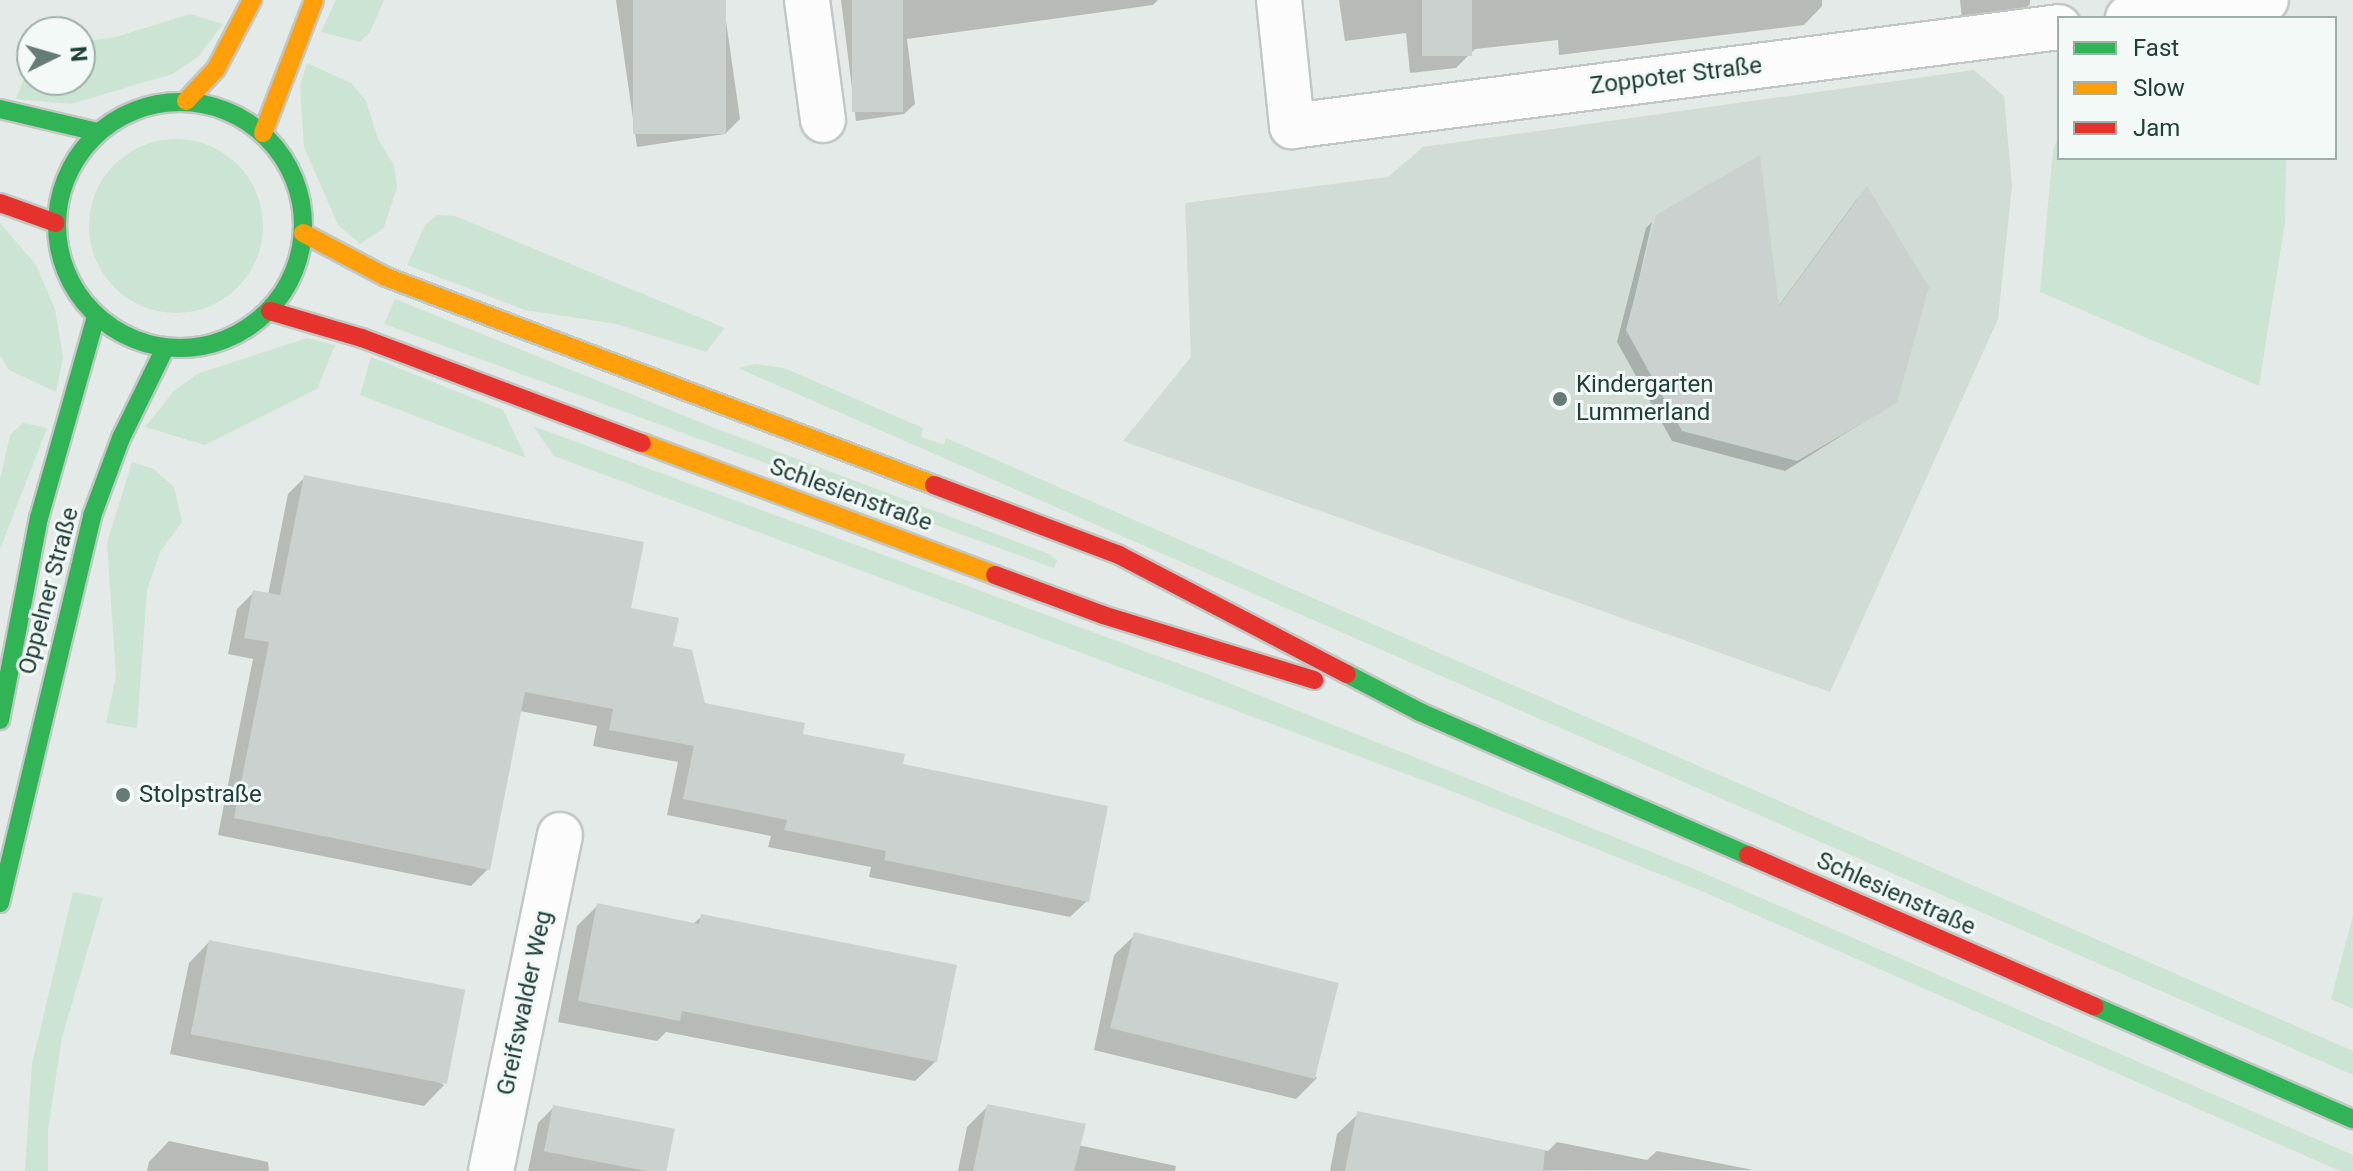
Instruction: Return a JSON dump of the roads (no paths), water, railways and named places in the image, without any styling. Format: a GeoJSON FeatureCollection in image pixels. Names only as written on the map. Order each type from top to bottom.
{"type":"FeatureCollection","features":[{"type":"Feature","properties":{"kind":"street"},"geometry":{"type":"LineString","coordinates":[[186,101],[216,69],[252,0]]}},
{"type":"Feature","properties":{"kind":"street"},"geometry":{"type":"LineString","coordinates":[[263,133],[314,0]]}},
{"type":"Feature","properties":{"kind":"street"},"geometry":{"type":"LineString","coordinates":[[807,0],[823,120]]}},
{"type":"Feature","properties":{"kind":"street","name":"Zoppoter Straße"},"geometry":{"type":"LineString","coordinates":[[1279,0],[1292,126],[2057,27]]}},
{"type":"Feature","properties":{"kind":"street"},"geometry":{"type":"LineString","coordinates":[[2143,16],[2266,0]]}},
{"type":"Feature","properties":{"kind":"street"},"geometry":{"type":"LineString","coordinates":[[186,101],[227,110],[263,133],[287,161],[301,196],[303,233],[299,261],[270,311],[227,338],[203,347],[165,348],[128,338],[96,316],[74,289],[61,258],[56,223],[62,189],[75,158],[97,132],[139,109],[186,101]]}},
{"type":"Feature","properties":{"kind":"street"},"geometry":{"type":"LineString","coordinates":[[0,109],[97,132]]}},
{"type":"Feature","properties":{"kind":"street"},"geometry":{"type":"LineString","coordinates":[[0,203],[56,223]]}},
{"type":"Feature","properties":{"kind":"street","name":"Schlesienstraße"},"geometry":{"type":"LineString","coordinates":[[303,233],[386,277],[1119,555],[1420,712],[2353,1119]]}},
{"type":"Feature","properties":{"kind":"street","name":"Schlesienstraße"},"geometry":{"type":"LineString","coordinates":[[270,311],[362,338],[1103,615],[1420,712]]}},
{"type":"Feature","properties":{"kind":"street","name":"Oppelner Straße"},"geometry":{"type":"LineString","coordinates":[[0,720],[39,518],[96,316]]}},
{"type":"Feature","properties":{"kind":"street","name":"Oppelner Straße"},"geometry":{"type":"LineString","coordinates":[[0,903],[92,516],[121,438],[165,348]]}},
{"type":"Feature","properties":{"kind":"street","name":"Greifswalder Weg"},"geometry":{"type":"LineString","coordinates":[[491,1171],[560,835]]}},
{"type":"Feature","properties":{"kind":"place","name":"Kindergarten Lummerland"},"geometry":{"type":"Point","coordinates":[1560,399]}},
{"type":"Feature","properties":{"kind":"place","name":"Stolpstraße"},"geometry":{"type":"Point","coordinates":[123,795]}}]}
